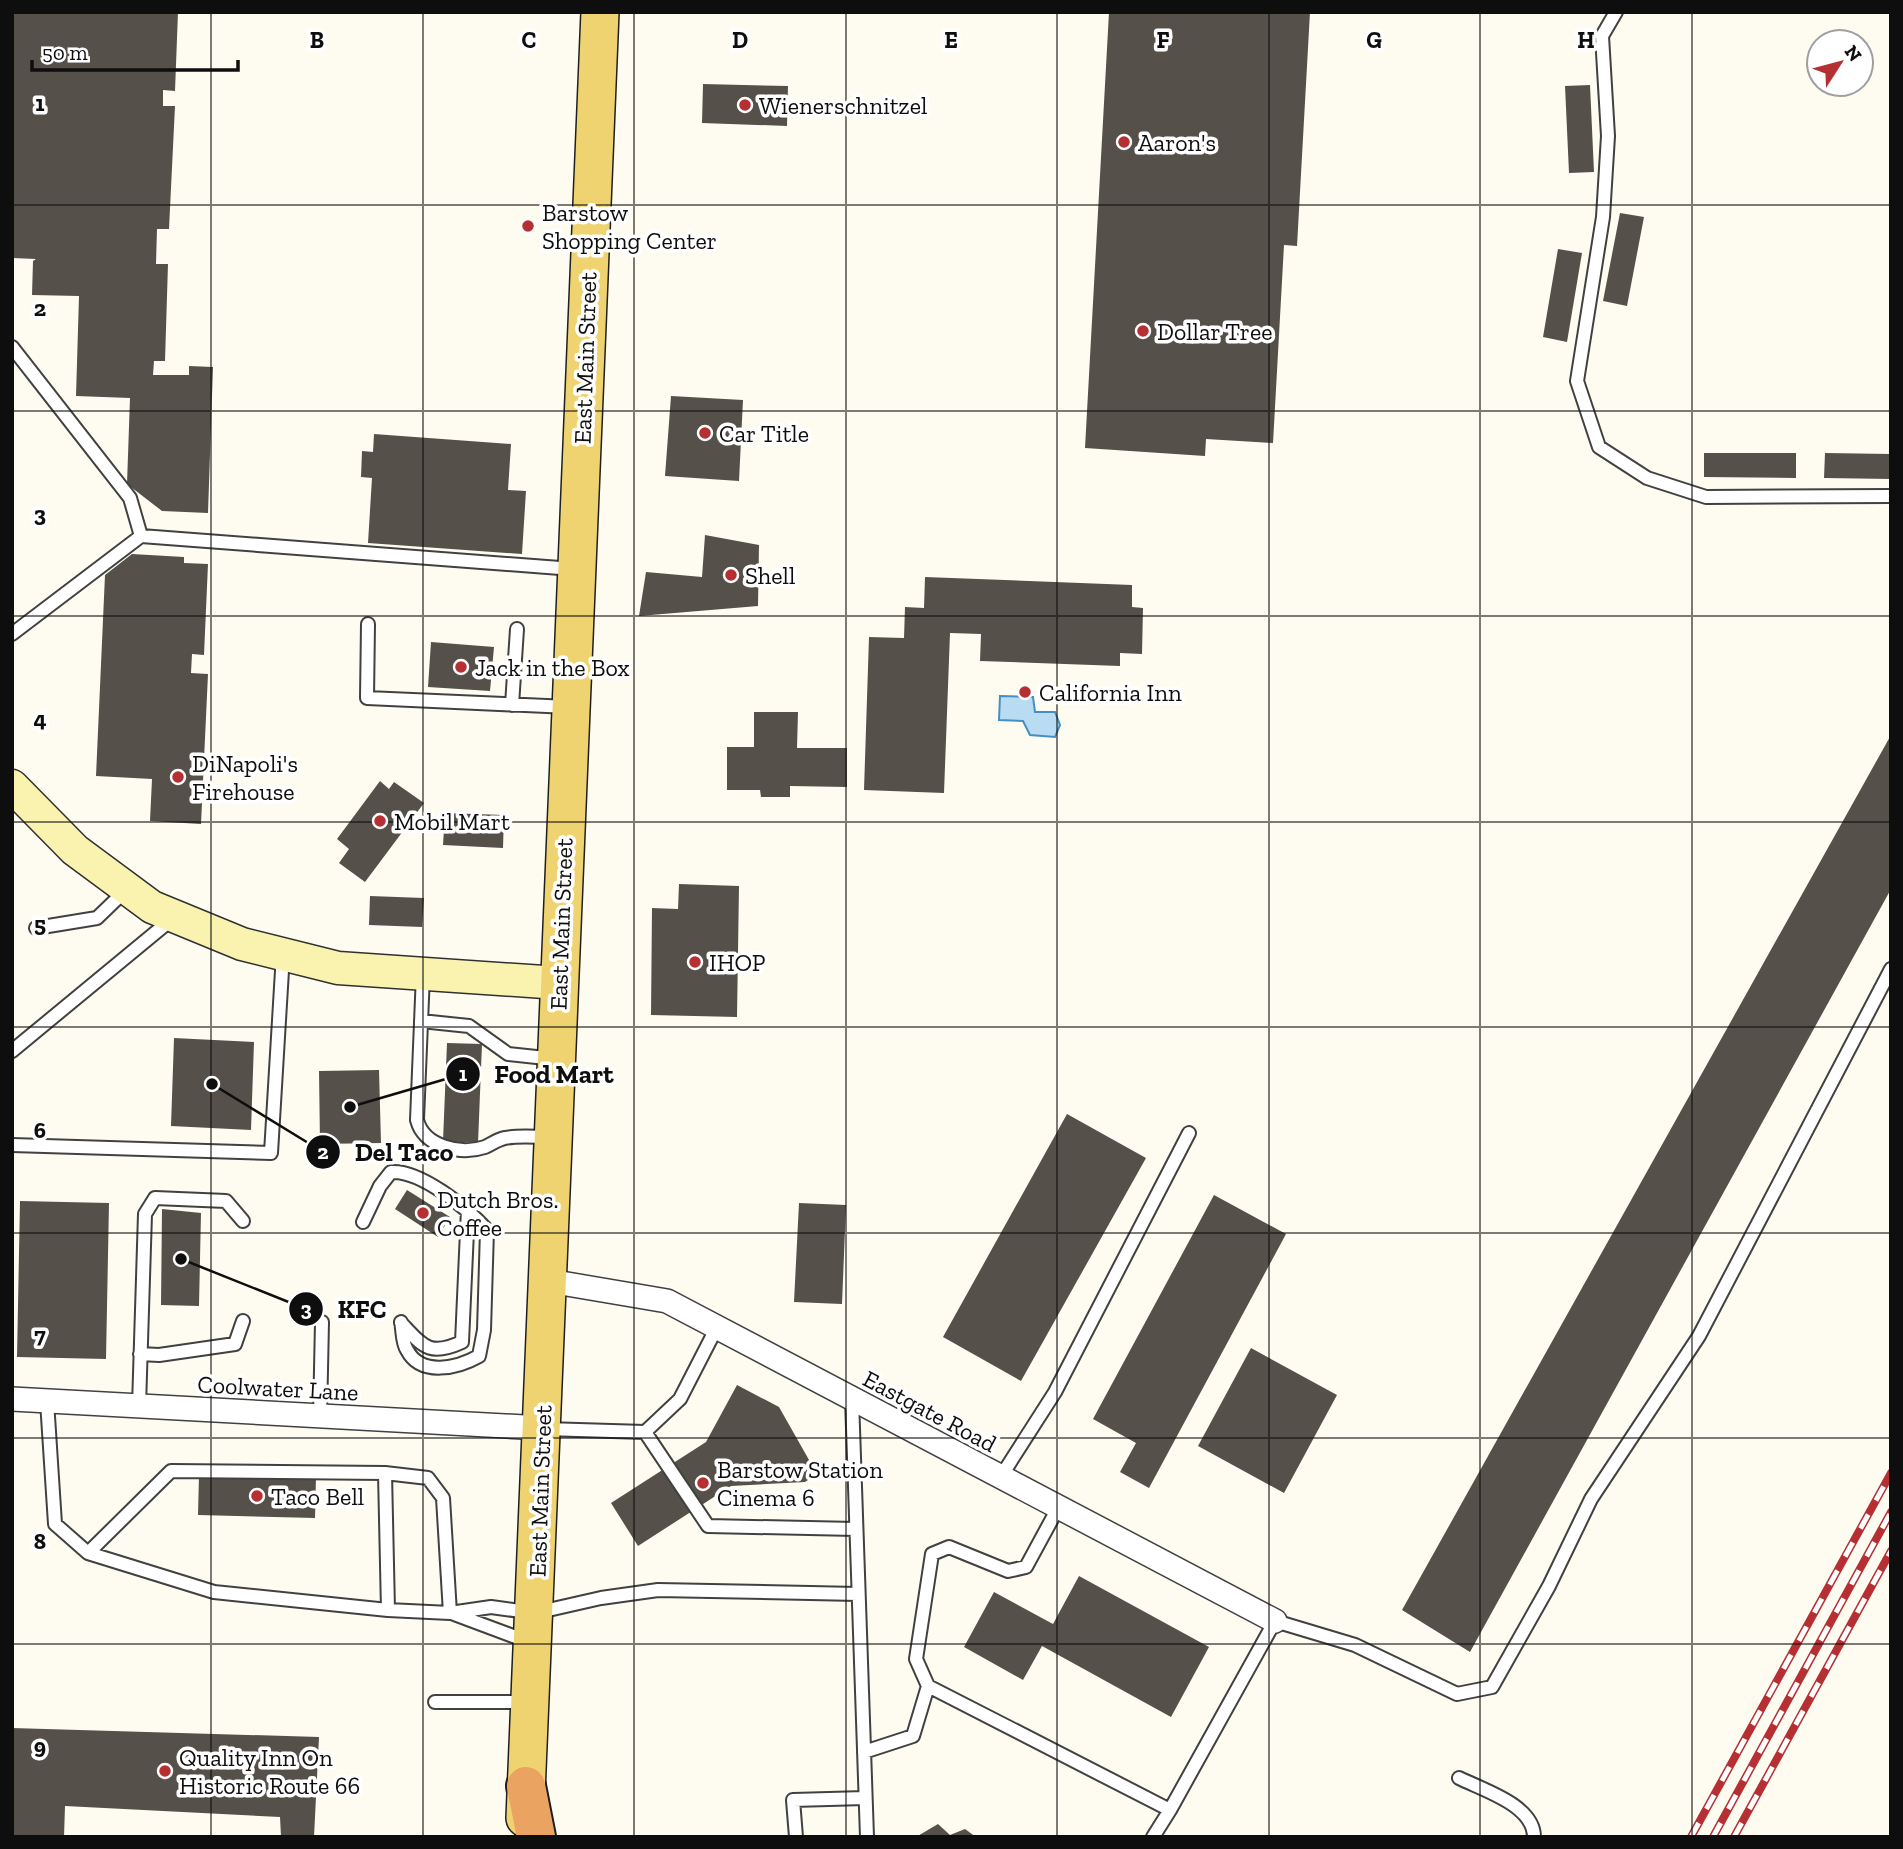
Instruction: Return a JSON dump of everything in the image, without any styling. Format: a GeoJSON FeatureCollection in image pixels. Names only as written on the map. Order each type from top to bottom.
{"type":"FeatureCollection","features":[{"type":"Feature","properties":{"kind":"highway"},"geometry":{"type":"LineString","coordinates":[[526,1786],[536,1837]]}},
{"type":"Feature","properties":{"kind":"main road","name":"East Main Street"},"geometry":{"type":"LineString","coordinates":[[524,1837],[600,12]]}},
{"type":"Feature","properties":{"kind":"main road"},"geometry":{"type":"LineString","coordinates":[[12,786],[75,849],[152,907],[242,944],[338,968],[558,983]]}},
{"type":"Feature","properties":{"kind":"street","name":"Eastgate Road"},"geometry":{"type":"LineString","coordinates":[[549,1281],[667,1301],[1275,1621]]}},
{"type":"Feature","properties":{"kind":"street","name":"Coolwater Lane"},"geometry":{"type":"LineString","coordinates":[[12,1399],[542,1428]]}},
{"type":"Feature","properties":{"kind":"lane"},"geometry":{"type":"LineString","coordinates":[[1616,12],[1602,36],[1608,136],[1603,216],[1577,381],[1599,447],[1647,478],[1706,497],[1891,496]]}},
{"type":"Feature","properties":{"kind":"lane"},"geometry":{"type":"LineString","coordinates":[[12,347],[130,498],[141,536]]}},
{"type":"Feature","properties":{"kind":"lane"},"geometry":{"type":"LineString","coordinates":[[12,634],[141,536],[576,570]]}},
{"type":"Feature","properties":{"kind":"lane"},"geometry":{"type":"LineString","coordinates":[[368,624],[367,698],[570,707]]}},
{"type":"Feature","properties":{"kind":"lane"},"geometry":{"type":"LineString","coordinates":[[512,705],[517,629]]}},
{"type":"Feature","properties":{"kind":"lane"},"geometry":{"type":"LineString","coordinates":[[36,928],[97,918],[127,888]]}},
{"type":"Feature","properties":{"kind":"lane"},"geometry":{"type":"LineString","coordinates":[[12,1051],[174,916]]}},
{"type":"Feature","properties":{"kind":"lane"},"geometry":{"type":"LineString","coordinates":[[12,1144],[271,1153],[283,954]]}},
{"type":"Feature","properties":{"kind":"lane"},"geometry":{"type":"LineString","coordinates":[[1153,1837],[1275,1621],[1355,1644],[1457,1694],[1492,1687],[1549,1586],[1591,1499],[1699,1336],[1891,969]]}},
{"type":"Feature","properties":{"kind":"lane"},"geometry":{"type":"LineString","coordinates":[[423,974],[417,1120],[419,1130],[441,1146],[460,1150],[485,1147],[506,1137],[554,1137]]}},
{"type":"Feature","properties":{"kind":"lane"},"geometry":{"type":"LineString","coordinates":[[421,1021],[469,1026],[508,1054],[556,1059]]}},
{"type":"Feature","properties":{"kind":"lane"},"geometry":{"type":"LineString","coordinates":[[1000,1478],[1055,1392],[1189,1133]]}},
{"type":"Feature","properties":{"kind":"lane"},"geometry":{"type":"LineString","coordinates":[[363,1222],[380,1186],[391,1172],[405,1171],[468,1209],[487,1230],[484,1330],[479,1356],[464,1364],[440,1369],[415,1361],[405,1349],[401,1322],[425,1348],[444,1350],[462,1342],[468,1209]]}},
{"type":"Feature","properties":{"kind":"lane"},"geometry":{"type":"LineString","coordinates":[[139,1406],[145,1214],[155,1198],[226,1201],[243,1221]]}},
{"type":"Feature","properties":{"kind":"lane"},"geometry":{"type":"LineString","coordinates":[[140,1354],[159,1355],[235,1344],[243,1321]]}},
{"type":"Feature","properties":{"kind":"lane"},"geometry":{"type":"LineString","coordinates":[[320,1417],[322,1322]]}},
{"type":"Feature","properties":{"kind":"lane"},"geometry":{"type":"LineString","coordinates":[[542,1428],[645,1432],[680,1399],[717,1327]]}},
{"type":"Feature","properties":{"kind":"lane"},"geometry":{"type":"LineString","coordinates":[[852,1399],[867,1837]]}},
{"type":"Feature","properties":{"kind":"lane"},"geometry":{"type":"LineString","coordinates":[[47,1401],[55,1524],[88,1553],[214,1592],[388,1610],[450,1613],[491,1607],[534,1628]]}},
{"type":"Feature","properties":{"kind":"lane"},"geometry":{"type":"LineString","coordinates":[[645,1432],[708,1527],[856,1529]]}},
{"type":"Feature","properties":{"kind":"lane"},"geometry":{"type":"LineString","coordinates":[[88,1553],[171,1471],[385,1473],[428,1478],[443,1497],[450,1613]]}},
{"type":"Feature","properties":{"kind":"lane"},"geometry":{"type":"LineString","coordinates":[[385,1473],[388,1610]]}},
{"type":"Feature","properties":{"kind":"lane"},"geometry":{"type":"LineString","coordinates":[[1058,1508],[1026,1567],[1008,1571],[949,1547],[932,1554],[916,1659],[928,1686],[1170,1810]]}},
{"type":"Feature","properties":{"kind":"lane"},"geometry":{"type":"LineString","coordinates":[[450,1613],[491,1625],[534,1628],[601,1598],[658,1590],[858,1594]]}},
{"type":"Feature","properties":{"kind":"lane"},"geometry":{"type":"LineString","coordinates":[[864,1752],[913,1735],[928,1686]]}},
{"type":"Feature","properties":{"kind":"lane"},"geometry":{"type":"LineString","coordinates":[[435,1702],[530,1702]]}},
{"type":"Feature","properties":{"kind":"lane"},"geometry":{"type":"LineString","coordinates":[[1459,1778],[1517,1808],[1534,1827],[1534,1837]]}},
{"type":"Feature","properties":{"kind":"lane"},"geometry":{"type":"LineString","coordinates":[[796,1837],[793,1800],[865,1798]]}},
{"type":"Feature","properties":{"kind":"water"},"geometry":{"type":"Polygon","coordinates":[[[1000,696],[1033,697],[1035,712],[1055,712],[1060,725],[1055,737],[1030,735],[1023,721],[999,720],[1000,696]]]}},
{"type":"Feature","properties":{"kind":"building"},"geometry":{"type":"Polygon","coordinates":[[[12,12],[178,12],[175,91],[163,90],[163,106],[175,106],[169,229],[157,229],[156,264],[168,264],[165,361],[154,361],[153,375],[189,375],[189,366],[213,367],[208,513],[162,511],[127,484],[130,398],[76,396],[79,296],[32,295],[33,261],[36,259],[12,258],[12,12]]]}},
{"type":"Feature","properties":{"kind":"building"},"geometry":{"type":"Polygon","coordinates":[[[1109,12],[1310,12],[1297,246],[1284,245],[1273,443],[1206,439],[1205,456],[1085,448],[1109,12]]]}},
{"type":"Feature","properties":{"kind":"building","name":"Wienerschnitzel"},"geometry":{"type":"Polygon","coordinates":[[[703,84],[788,86],[787,126],[702,123],[703,84]]]}},
{"type":"Feature","properties":{"kind":"building"},"geometry":{"type":"Polygon","coordinates":[[[1590,85],[1594,172],[1569,173],[1565,86],[1590,85]]]}},
{"type":"Feature","properties":{"kind":"building"},"geometry":{"type":"Polygon","coordinates":[[[1620,213],[1644,217],[1627,306],[1603,301],[1620,213]]]}},
{"type":"Feature","properties":{"kind":"building"},"geometry":{"type":"Polygon","coordinates":[[[1558,249],[1582,253],[1567,342],[1543,337],[1558,249]]]}},
{"type":"Feature","properties":{"kind":"building","name":"Car Title"},"geometry":{"type":"Polygon","coordinates":[[[671,396],[743,400],[739,481],[665,476],[671,396]]]}},
{"type":"Feature","properties":{"kind":"building"},"geometry":{"type":"Polygon","coordinates":[[[374,434],[511,444],[508,490],[526,491],[522,554],[368,543],[372,478],[361,477],[362,451],[373,452],[374,434]]]}},
{"type":"Feature","properties":{"kind":"building"},"geometry":{"type":"Polygon","coordinates":[[[1704,453],[1796,453],[1796,478],[1704,477],[1704,453]]]}},
{"type":"Feature","properties":{"kind":"building"},"geometry":{"type":"Polygon","coordinates":[[[1825,453],[1891,454],[1891,479],[1824,478],[1825,453]]]}},
{"type":"Feature","properties":{"kind":"building","name":"Shell"},"geometry":{"type":"Polygon","coordinates":[[[705,535],[759,545],[758,606],[639,616],[646,572],[702,577],[705,535]]]}},
{"type":"Feature","properties":{"kind":"building"},"geometry":{"type":"Polygon","coordinates":[[[132,554],[184,557],[184,563],[208,564],[204,655],[192,654],[191,673],[208,674],[201,824],[150,821],[152,779],[96,776],[105,575],[132,554]]]}},
{"type":"Feature","properties":{"kind":"building"},"geometry":{"type":"Polygon","coordinates":[[[925,577],[1132,585],[1132,607],[1143,608],[1142,654],[1120,653],[1120,666],[980,661],[981,634],[950,633],[944,793],[864,790],[869,637],[904,638],[905,607],[924,608],[925,577]]]}},
{"type":"Feature","properties":{"kind":"building","name":"Jack in the Box"},"geometry":{"type":"Polygon","coordinates":[[[431,642],[494,647],[490,691],[428,687],[431,642]]]}},
{"type":"Feature","properties":{"kind":"building"},"geometry":{"type":"Polygon","coordinates":[[[754,712],[798,712],[797,748],[847,748],[847,787],[790,786],[790,797],[761,797],[760,790],[727,790],[727,747],[754,747],[754,712]]]}},
{"type":"Feature","properties":{"kind":"building"},"geometry":{"type":"Polygon","coordinates":[[[1891,735],[1891,889],[1470,1652],[1402,1610],[1891,735]]]}},
{"type":"Feature","properties":{"kind":"building","name":"Mobil Mart"},"geometry":{"type":"Polygon","coordinates":[[[380,781],[389,789],[394,782],[424,803],[365,882],[339,863],[349,849],[337,839],[380,781]]]}},
{"type":"Feature","properties":{"kind":"building"},"geometry":{"type":"Polygon","coordinates":[[[445,813],[504,815],[503,848],[443,845],[445,813]]]}},
{"type":"Feature","properties":{"kind":"building","name":"IHOP"},"geometry":{"type":"Polygon","coordinates":[[[679,884],[739,886],[737,1017],[651,1015],[652,908],[678,909],[679,884]]]}},
{"type":"Feature","properties":{"kind":"building"},"geometry":{"type":"Polygon","coordinates":[[[370,896],[424,898],[422,927],[369,925],[370,896]]]}},
{"type":"Feature","properties":{"kind":"building"},"geometry":{"type":"Polygon","coordinates":[[[174,1038],[254,1042],[251,1130],[171,1126],[174,1038]]]}},
{"type":"Feature","properties":{"kind":"building"},"geometry":{"type":"Polygon","coordinates":[[[447,1043],[482,1044],[478,1143],[443,1141],[447,1043]]]}},
{"type":"Feature","properties":{"kind":"building"},"geometry":{"type":"Polygon","coordinates":[[[379,1070],[381,1143],[320,1144],[319,1071],[379,1070]]]}},
{"type":"Feature","properties":{"kind":"building"},"geometry":{"type":"Polygon","coordinates":[[[1067,1114],[1146,1158],[1021,1381],[943,1337],[1067,1114]]]}},
{"type":"Feature","properties":{"kind":"building","name":"Dutch Bros. Coffee"},"geometry":{"type":"Polygon","coordinates":[[[407,1190],[450,1217],[438,1237],[395,1209],[407,1190]]]}},
{"type":"Feature","properties":{"kind":"building"},"geometry":{"type":"Polygon","coordinates":[[[1214,1195],[1286,1234],[1149,1488],[1120,1472],[1136,1443],[1093,1419],[1214,1195]]]}},
{"type":"Feature","properties":{"kind":"building"},"geometry":{"type":"Polygon","coordinates":[[[20,1201],[109,1203],[106,1359],[17,1357],[20,1201]]]}},
{"type":"Feature","properties":{"kind":"building"},"geometry":{"type":"Polygon","coordinates":[[[799,1203],[846,1205],[842,1304],[794,1302],[799,1203]]]}},
{"type":"Feature","properties":{"kind":"building"},"geometry":{"type":"Polygon","coordinates":[[[162,1209],[201,1213],[199,1306],[161,1305],[162,1209]]]}},
{"type":"Feature","properties":{"kind":"building"},"geometry":{"type":"Polygon","coordinates":[[[1251,1348],[1337,1395],[1284,1493],[1198,1446],[1251,1348]]]}},
{"type":"Feature","properties":{"kind":"building"},"geometry":{"type":"Polygon","coordinates":[[[737,1385],[779,1407],[817,1474],[805,1482],[731,1486],[638,1546],[611,1503],[706,1442],[737,1385]]]}},
{"type":"Feature","properties":{"kind":"building","name":"Taco Bell"},"geometry":{"type":"Polygon","coordinates":[[[199,1475],[316,1477],[315,1518],[198,1515],[199,1475]]]}},
{"type":"Feature","properties":{"kind":"building"},"geometry":{"type":"Polygon","coordinates":[[[1079,1576],[1209,1647],[1171,1717],[1042,1646],[1023,1680],[964,1647],[994,1592],[1053,1624],[1079,1576]]]}},
{"type":"Feature","properties":{"kind":"building","name":"Quality Inn On Historic Route 66"},"geometry":{"type":"Polygon","coordinates":[[[12,1728],[319,1737],[314,1837],[281,1837],[280,1817],[65,1806],[64,1837],[12,1837],[12,1728]]]}},
{"type":"Feature","properties":{"kind":"building"},"geometry":{"type":"Polygon","coordinates":[[[938,1824],[950,1835],[965,1829],[976,1837],[916,1837],[938,1824]]]}},
{"type":"Feature","properties":{"kind":"railway"},"geometry":{"type":"LineString","coordinates":[[1691,1837],[1891,1473]]}},
{"type":"Feature","properties":{"kind":"railway"},"geometry":{"type":"LineString","coordinates":[[1713,1837],[1891,1512]]}},
{"type":"Feature","properties":{"kind":"railway"},"geometry":{"type":"LineString","coordinates":[[1734,1837],[1891,1551]]}},
{"type":"Feature","properties":{"kind":"place","name":"Wienerschnitzel"},"geometry":{"type":"Point","coordinates":[745,105]}},
{"type":"Feature","properties":{"kind":"place","name":"Aaron's"},"geometry":{"type":"Point","coordinates":[1124,142]}},
{"type":"Feature","properties":{"kind":"place","name":"Barstow Shopping Center"},"geometry":{"type":"Point","coordinates":[528,226]}},
{"type":"Feature","properties":{"kind":"place","name":"Dollar Tree"},"geometry":{"type":"Point","coordinates":[1143,331]}},
{"type":"Feature","properties":{"kind":"place","name":"Car Title"},"geometry":{"type":"Point","coordinates":[705,433]}},
{"type":"Feature","properties":{"kind":"place","name":"Shell"},"geometry":{"type":"Point","coordinates":[731,575]}},
{"type":"Feature","properties":{"kind":"place","name":"Jack in the Box"},"geometry":{"type":"Point","coordinates":[461,667]}},
{"type":"Feature","properties":{"kind":"place","name":"California Inn"},"geometry":{"type":"Point","coordinates":[1025,692]}},
{"type":"Feature","properties":{"kind":"place","name":"DiNapoli's Firehouse"},"geometry":{"type":"Point","coordinates":[178,777]}},
{"type":"Feature","properties":{"kind":"place","name":"Mobil Mart"},"geometry":{"type":"Point","coordinates":[380,821]}},
{"type":"Feature","properties":{"kind":"place","name":"IHOP"},"geometry":{"type":"Point","coordinates":[695,962]}},
{"type":"Feature","properties":{"kind":"place","name":"Del Taco"},"geometry":{"type":"Point","coordinates":[212,1084]}},
{"type":"Feature","properties":{"kind":"place","name":"Food Mart"},"geometry":{"type":"Point","coordinates":[350,1107]}},
{"type":"Feature","properties":{"kind":"place","name":"Dutch Bros. Coffee"},"geometry":{"type":"Point","coordinates":[423,1213]}},
{"type":"Feature","properties":{"kind":"place","name":"KFC"},"geometry":{"type":"Point","coordinates":[181,1259]}},
{"type":"Feature","properties":{"kind":"place","name":"Barstow Station Cinema 6"},"geometry":{"type":"Point","coordinates":[703,1483]}},
{"type":"Feature","properties":{"kind":"place","name":"Taco Bell"},"geometry":{"type":"Point","coordinates":[257,1496]}},
{"type":"Feature","properties":{"kind":"place","name":"Quality Inn On Historic Route 66"},"geometry":{"type":"Point","coordinates":[165,1771]}}]}
